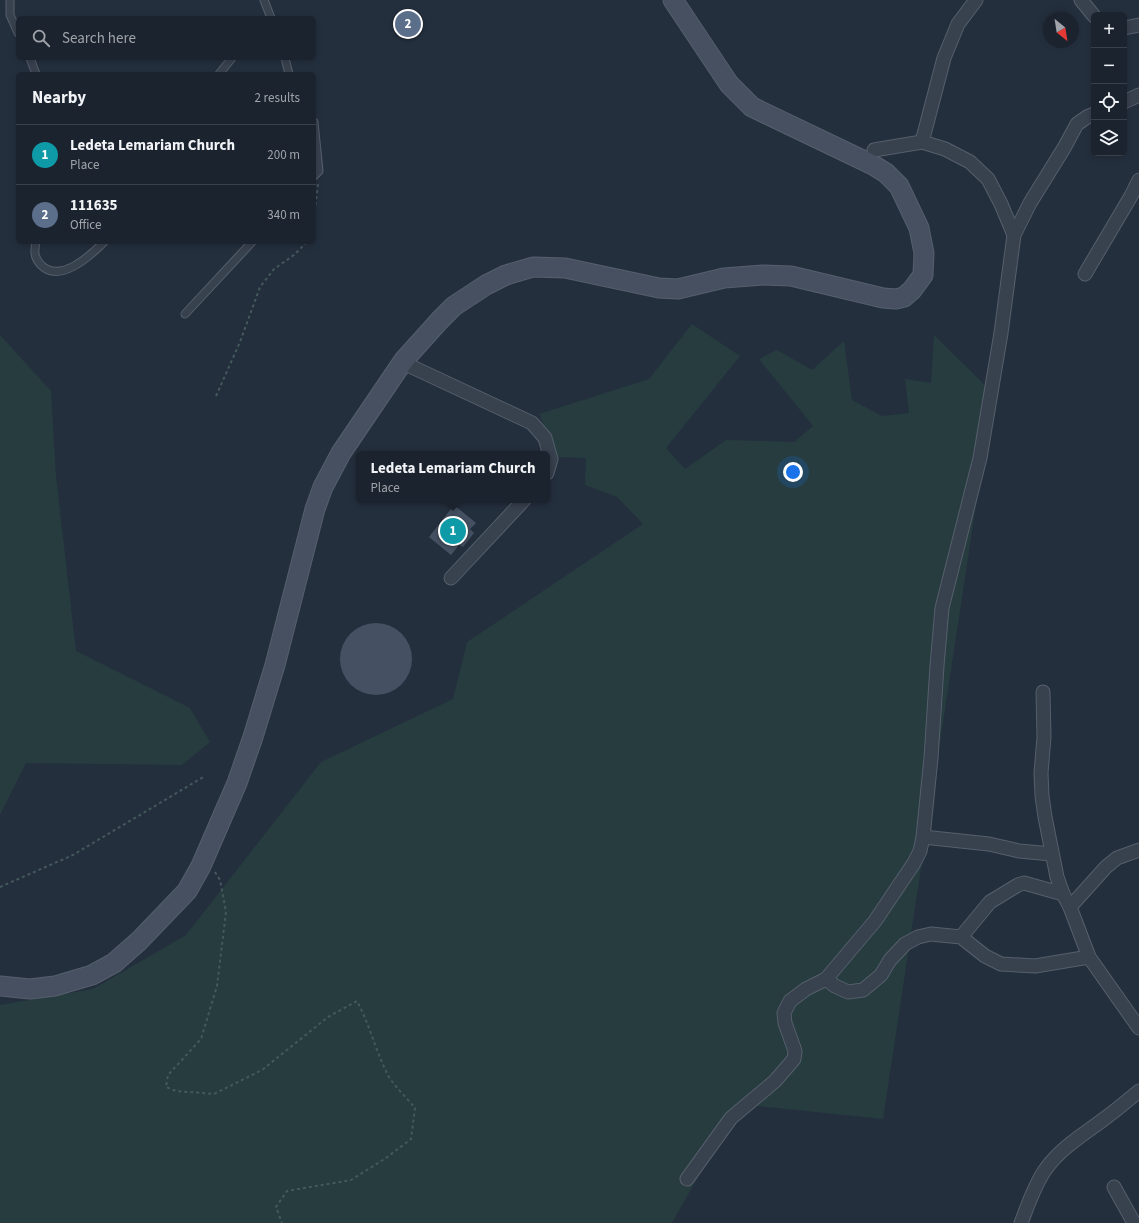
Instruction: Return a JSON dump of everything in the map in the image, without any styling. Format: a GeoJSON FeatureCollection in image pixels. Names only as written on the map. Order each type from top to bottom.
{"type":"FeatureCollection","features":[{"type":"Feature","properties":{"kind":"main road"},"geometry":{"type":"LineString","coordinates":[[0,986],[30,989],[55,986],[92,975],[114,963],[187,891],[206,854],[237,783],[253,737],[275,665],[315,509],[323,487],[340,453],[404,360],[454,306],[486,285],[506,275],[533,267],[565,268],[659,288],[678,288],[724,278],[764,274],[791,276],[883,298],[896,299],[904,297],[912,290],[922,276],[924,253],[919,228],[899,186],[886,173],[873,165],[752,107],[729,84],[673,0]]}},
{"type":"Feature","properties":{"kind":"street"},"geometry":{"type":"LineString","coordinates":[[922,142],[944,58],[958,24],[976,0]]}},
{"type":"Feature","properties":{"kind":"street"},"geometry":{"type":"LineString","coordinates":[[1081,0],[1091,12]]}},
{"type":"Feature","properties":{"kind":"street"},"geometry":{"type":"LineString","coordinates":[[1127,27],[1139,25]]}},
{"type":"Feature","properties":{"kind":"street"},"geometry":{"type":"LineString","coordinates":[[1127,101],[1139,95]]}},
{"type":"Feature","properties":{"kind":"street"},"geometry":{"type":"LineString","coordinates":[[686,1179],[731,1118],[774,1081],[794,1059],[795,1051],[785,1023],[784,1013],[790,1001],[806,989],[826,979],[875,921],[914,863],[920,851],[923,837],[931,758],[942,608],[980,458],[1001,333],[1014,235],[1030,203],[1077,124],[1091,115]]}},
{"type":"Feature","properties":{"kind":"street"},"geometry":{"type":"LineString","coordinates":[[874,150],[922,142],[945,149],[970,162],[988,179],[1001,204],[1014,235]]}},
{"type":"Feature","properties":{"kind":"street"},"geometry":{"type":"LineString","coordinates":[[1085,274],[1139,180]]}},
{"type":"Feature","properties":{"kind":"street"},"geometry":{"type":"LineString","coordinates":[[404,360],[410,366],[532,423],[546,438],[549,451]]}},
{"type":"Feature","properties":{"kind":"street"},"geometry":{"type":"LineString","coordinates":[[451,578],[521,503]]}},
{"type":"Feature","properties":{"kind":"street"},"geometry":{"type":"LineString","coordinates":[[1044,692],[1042,796],[1052,854],[1063,894],[1070,907],[1089,957],[1139,1028]]}},
{"type":"Feature","properties":{"kind":"street"},"geometry":{"type":"LineString","coordinates":[[923,837],[989,844],[1019,851],[1052,854]]}},
{"type":"Feature","properties":{"kind":"street"},"geometry":{"type":"LineString","coordinates":[[1070,907],[1106,867],[1117,858],[1139,850]]}},
{"type":"Feature","properties":{"kind":"street"},"geometry":{"type":"LineString","coordinates":[[961,937],[990,902],[1018,885],[1024,884],[1063,894]]}},
{"type":"Feature","properties":{"kind":"street"},"geometry":{"type":"LineString","coordinates":[[826,979],[835,986],[848,992],[863,990],[881,975],[890,960],[905,944],[918,937],[931,934],[961,937],[985,956],[1001,964],[1035,966],[1089,957]]}},
{"type":"Feature","properties":{"kind":"street"},"geometry":{"type":"LineString","coordinates":[[1021,1223],[1036,1186],[1045,1170],[1064,1149],[1109,1116],[1139,1091]]}},
{"type":"Feature","properties":{"kind":"street"},"geometry":{"type":"LineString","coordinates":[[1114,1187],[1134,1223]]}},
{"type":"Feature","properties":{"kind":"lane"},"geometry":{"type":"LineString","coordinates":[[10,0],[10,15],[16,28]]}},
{"type":"Feature","properties":{"kind":"lane"},"geometry":{"type":"LineString","coordinates":[[264,0],[268,16]]}},
{"type":"Feature","properties":{"kind":"lane"},"geometry":{"type":"LineString","coordinates":[[31,60],[35,72]]}},
{"type":"Feature","properties":{"kind":"lane"},"geometry":{"type":"LineString","coordinates":[[221,72],[230,60]]}},
{"type":"Feature","properties":{"kind":"lane"},"geometry":{"type":"LineString","coordinates":[[286,60],[288,72]]}},
{"type":"Feature","properties":{"kind":"lane"},"geometry":{"type":"LineString","coordinates":[[36,244],[34,251],[37,260],[44,268],[57,272],[71,268],[90,256],[102,244]]}},
{"type":"Feature","properties":{"kind":"lane"},"geometry":{"type":"LineString","coordinates":[[185,314],[250,244]]}},
{"type":"Feature","properties":{"kind":"path"},"geometry":{"type":"LineString","coordinates":[[216,396],[240,342],[260,287],[274,269],[294,255],[305,244]]}},
{"type":"Feature","properties":{"kind":"path"},"geometry":{"type":"LineString","coordinates":[[0,887],[73,855],[205,776]]}},
{"type":"Feature","properties":{"kind":"path"},"geometry":{"type":"LineString","coordinates":[[206,854],[220,880],[226,912],[217,986],[201,1040],[168,1075],[166,1087],[176,1091],[214,1094],[262,1070],[328,1017],[357,1001],[366,1017],[375,1044],[390,1078],[415,1108],[411,1139],[386,1158],[351,1180],[287,1190],[276,1207],[282,1223]]}},
{"type":"Feature","properties":{"kind":"green space"},"geometry":{"type":"Polygon","coordinates":[[[692,324],[740,356],[666,448],[685,469],[726,440],[794,442],[813,426],[759,359],[777,350],[812,370],[844,341],[852,400],[882,416],[909,413],[905,379],[931,383],[934,335],[993,393],[883,1119],[739,1104],[672,1223],[0,1223],[0,1005],[93,989],[186,935],[321,762],[453,699],[467,642],[643,524],[617,497],[585,485],[586,458],[557,457],[539,414],[649,379],[692,324]]]}},
{"type":"Feature","properties":{"kind":"green space"},"geometry":{"type":"Polygon","coordinates":[[[0,335],[51,391],[56,476],[76,651],[190,708],[210,742],[182,765],[26,763],[0,815],[0,335]]]}},
{"type":"Feature","properties":{"kind":"building"},"geometry":{"type":"Polygon","coordinates":[[[454,505],[476,523],[470,529],[474,533],[463,547],[459,545],[451,555],[429,537],[454,505]]]}},
{"type":"Feature","properties":{"kind":"building"},"geometry":{"type":"Polygon","coordinates":[[[369,623],[383,623],[402,633],[412,652],[412,666],[402,685],[383,695],[369,695],[350,685],[340,666],[340,652],[350,633],[369,623]]]}},
{"type":"Feature","properties":{"kind":"place","name":"111635"},"geometry":{"type":"Point","coordinates":[408,24]}},
{"type":"Feature","properties":{"kind":"place","name":"Ledeta Lemariam Church"},"geometry":{"type":"Point","coordinates":[453,531]}}]}
